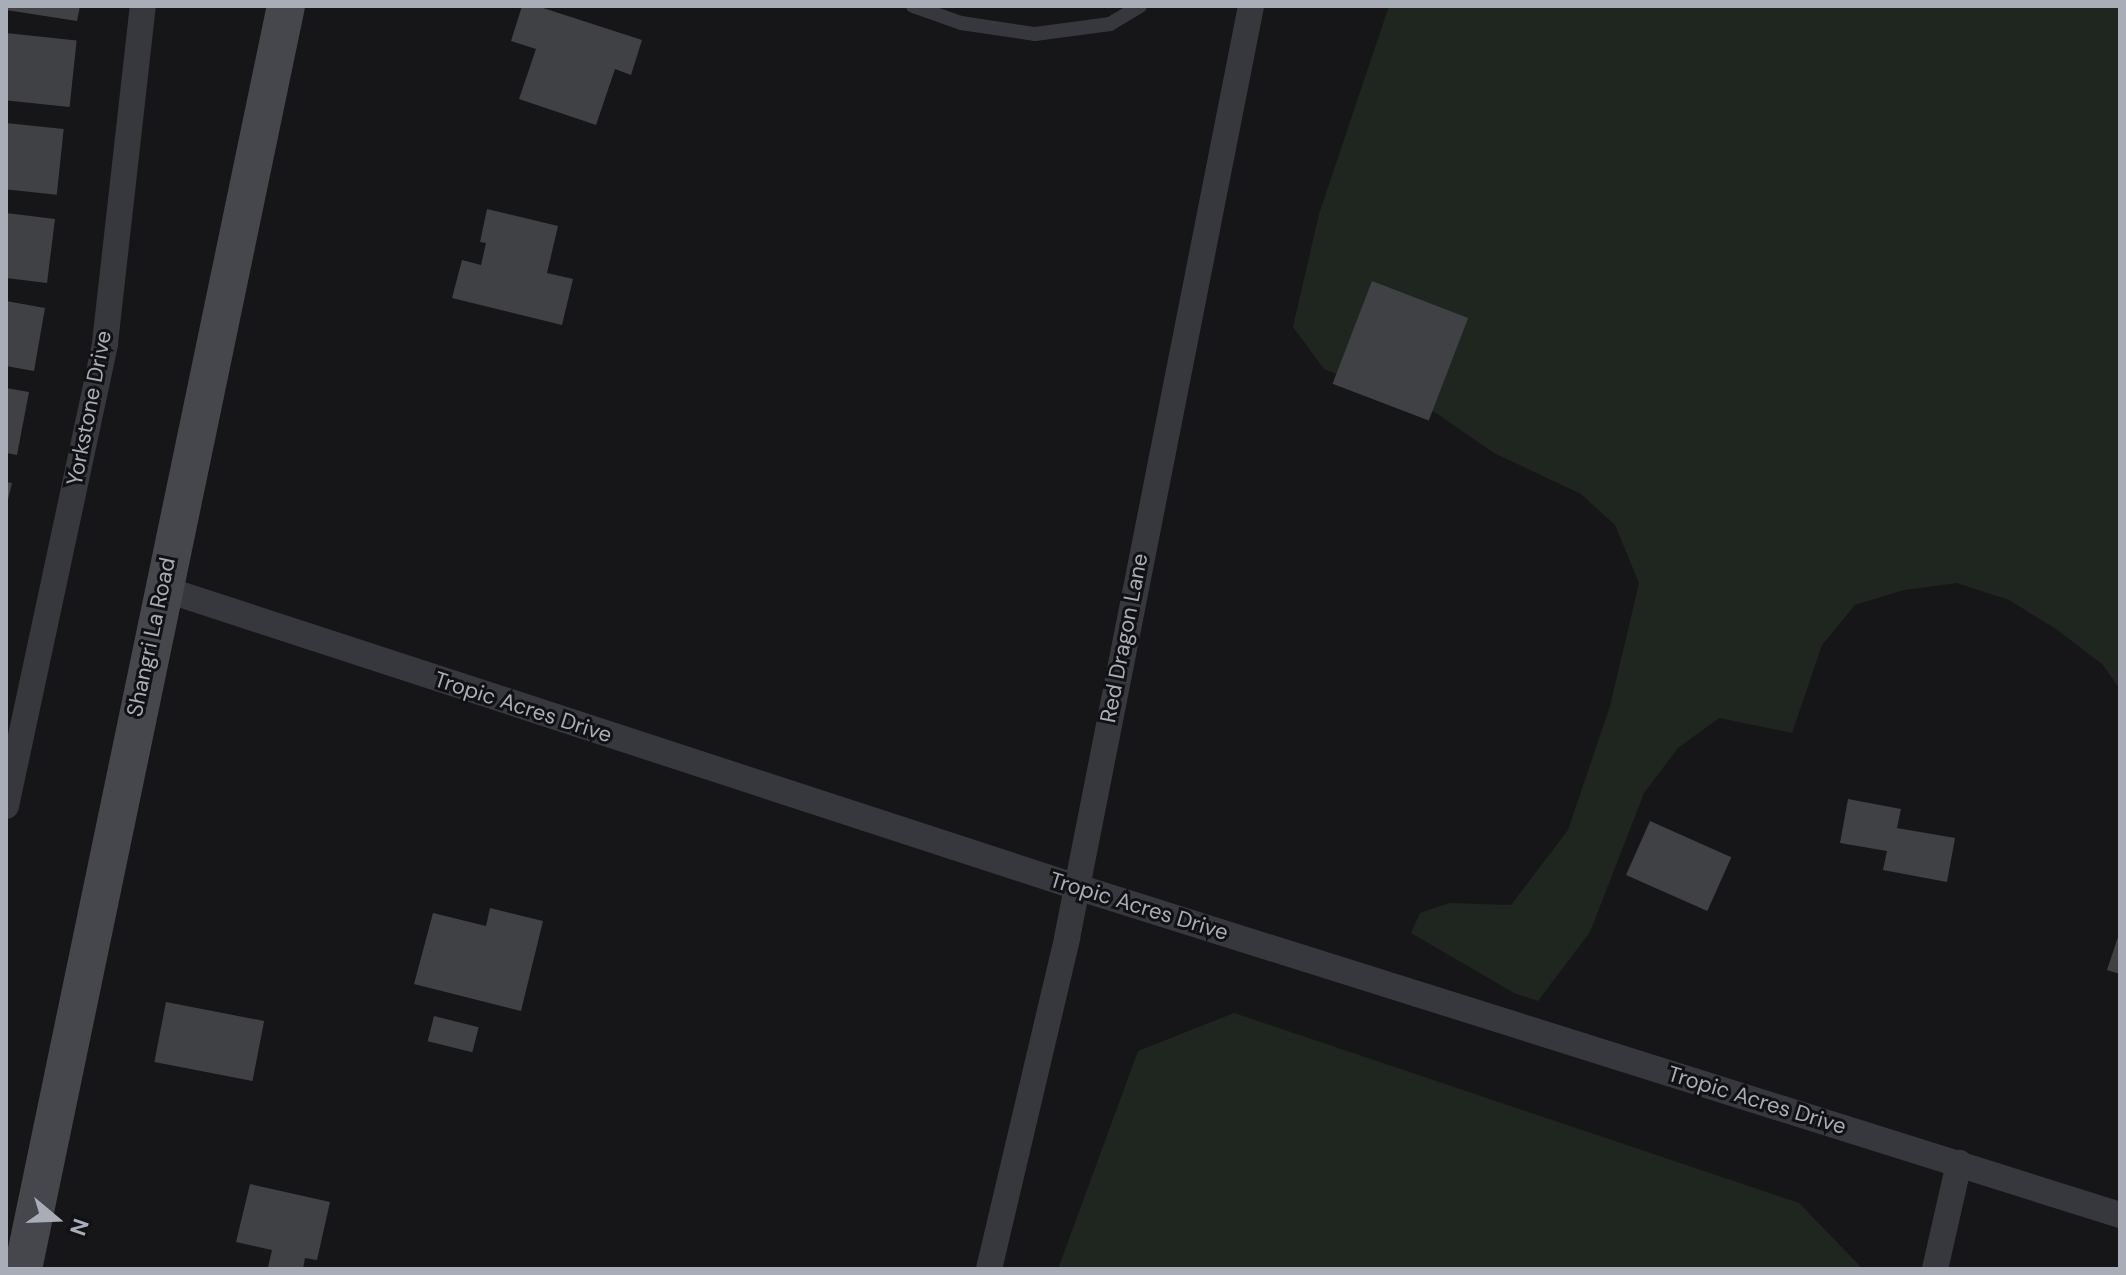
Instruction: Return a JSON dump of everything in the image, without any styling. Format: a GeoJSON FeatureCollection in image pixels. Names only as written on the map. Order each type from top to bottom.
{"type":"FeatureCollection","features":[{"type":"Feature","properties":{"kind":"street","name":"Yorkstone Drive"},"geometry":{"type":"LineString","coordinates":[[6,806],[105,343],[143,6]]}},
{"type":"Feature","properties":{"kind":"street","name":"Shangri La Road"},"geometry":{"type":"LineString","coordinates":[[23,1269],[161,588],[286,6]]}},
{"type":"Feature","properties":{"kind":"street","name":"Red Dragon Lane"},"geometry":{"type":"LineString","coordinates":[[989,1269],[1067,938],[1074,886],[1251,6]]}},
{"type":"Feature","properties":{"kind":"street","name":"Tropic Acres Drive"},"geometry":{"type":"LineString","coordinates":[[161,588],[1074,886],[2120,1215]]}},
{"type":"Feature","properties":{"kind":"street"},"geometry":{"type":"LineString","coordinates":[[1935,1269],[1959,1163]]}},
{"type":"Feature","properties":{"kind":"lane"},"geometry":{"type":"LineString","coordinates":[[913,6],[961,23],[1035,34],[1110,24],[1140,6]]}},
{"type":"Feature","properties":{"kind":"shaded area"},"geometry":{"type":"Polygon","coordinates":[[[1389,6],[2120,6],[2120,689],[2102,664],[2056,629],[2009,600],[1957,583],[1904,590],[1855,605],[1822,645],[1792,733],[1719,718],[1678,748],[1644,793],[1590,932],[1538,1001],[1514,993],[1411,933],[1420,913],[1449,903],[1511,905],[1568,830],[1610,706],[1639,583],[1615,525],[1581,494],[1494,453],[1436,413],[1324,369],[1293,327],[1319,214],[1389,6]]]}},
{"type":"Feature","properties":{"kind":"shaded area"},"geometry":{"type":"Polygon","coordinates":[[[1234,1013],[1799,1203],[1863,1269],[1058,1269],[1138,1051],[1234,1013]]]}},
{"type":"Feature","properties":{"kind":"building"},"geometry":{"type":"Polygon","coordinates":[[[6,6],[80,6],[77,21],[6,10],[6,6]]]}},
{"type":"Feature","properties":{"kind":"building"},"geometry":{"type":"Polygon","coordinates":[[[522,6],[537,6],[642,40],[631,75],[615,69],[596,125],[519,99],[536,49],[511,41],[522,6]]]}},
{"type":"Feature","properties":{"kind":"building"},"geometry":{"type":"Polygon","coordinates":[[[6,33],[77,40],[70,107],[6,100],[6,33]]]}},
{"type":"Feature","properties":{"kind":"building"},"geometry":{"type":"Polygon","coordinates":[[[6,123],[64,129],[57,195],[6,189],[6,123]]]}},
{"type":"Feature","properties":{"kind":"building"},"geometry":{"type":"Polygon","coordinates":[[[487,209],[558,226],[547,273],[573,279],[562,325],[452,298],[462,260],[481,265],[486,243],[480,242],[487,209]]]}},
{"type":"Feature","properties":{"kind":"building"},"geometry":{"type":"Polygon","coordinates":[[[6,213],[55,219],[47,283],[6,278],[6,213]]]}},
{"type":"Feature","properties":{"kind":"building"},"geometry":{"type":"Polygon","coordinates":[[[1372,281],[1468,318],[1429,421],[1333,384],[1372,281]]]}},
{"type":"Feature","properties":{"kind":"building"},"geometry":{"type":"Polygon","coordinates":[[[6,301],[45,308],[34,371],[6,366],[6,301]]]}},
{"type":"Feature","properties":{"kind":"building"},"geometry":{"type":"Polygon","coordinates":[[[6,388],[29,392],[17,455],[6,453],[6,388]]]}},
{"type":"Feature","properties":{"kind":"building"},"geometry":{"type":"Polygon","coordinates":[[[6,482],[12,483],[7,504],[6,504],[6,482]]]}},
{"type":"Feature","properties":{"kind":"building"},"geometry":{"type":"Polygon","coordinates":[[[1848,799],[1901,809],[1897,828],[1955,838],[1947,882],[1883,870],[1887,851],[1840,843],[1848,799]]]}},
{"type":"Feature","properties":{"kind":"building"},"geometry":{"type":"Polygon","coordinates":[[[1650,821],[1731,857],[1707,911],[1626,875],[1650,821]]]}},
{"type":"Feature","properties":{"kind":"building"},"geometry":{"type":"Polygon","coordinates":[[[490,908],[543,921],[521,1011],[414,984],[433,913],[486,926],[490,908]]]}},
{"type":"Feature","properties":{"kind":"building"},"geometry":{"type":"Polygon","coordinates":[[[2120,934],[2120,974],[2107,970],[2120,934]]]}},
{"type":"Feature","properties":{"kind":"building"},"geometry":{"type":"Polygon","coordinates":[[[166,1002],[264,1021],[253,1081],[154,1062],[166,1002]]]}},
{"type":"Feature","properties":{"kind":"building"},"geometry":{"type":"Polygon","coordinates":[[[434,1016],[479,1027],[472,1052],[428,1041],[434,1016]]]}},
{"type":"Feature","properties":{"kind":"building"},"geometry":{"type":"Polygon","coordinates":[[[250,1184],[330,1202],[317,1260],[305,1258],[303,1269],[268,1267],[272,1250],[236,1242],[250,1184]]]}}]}
